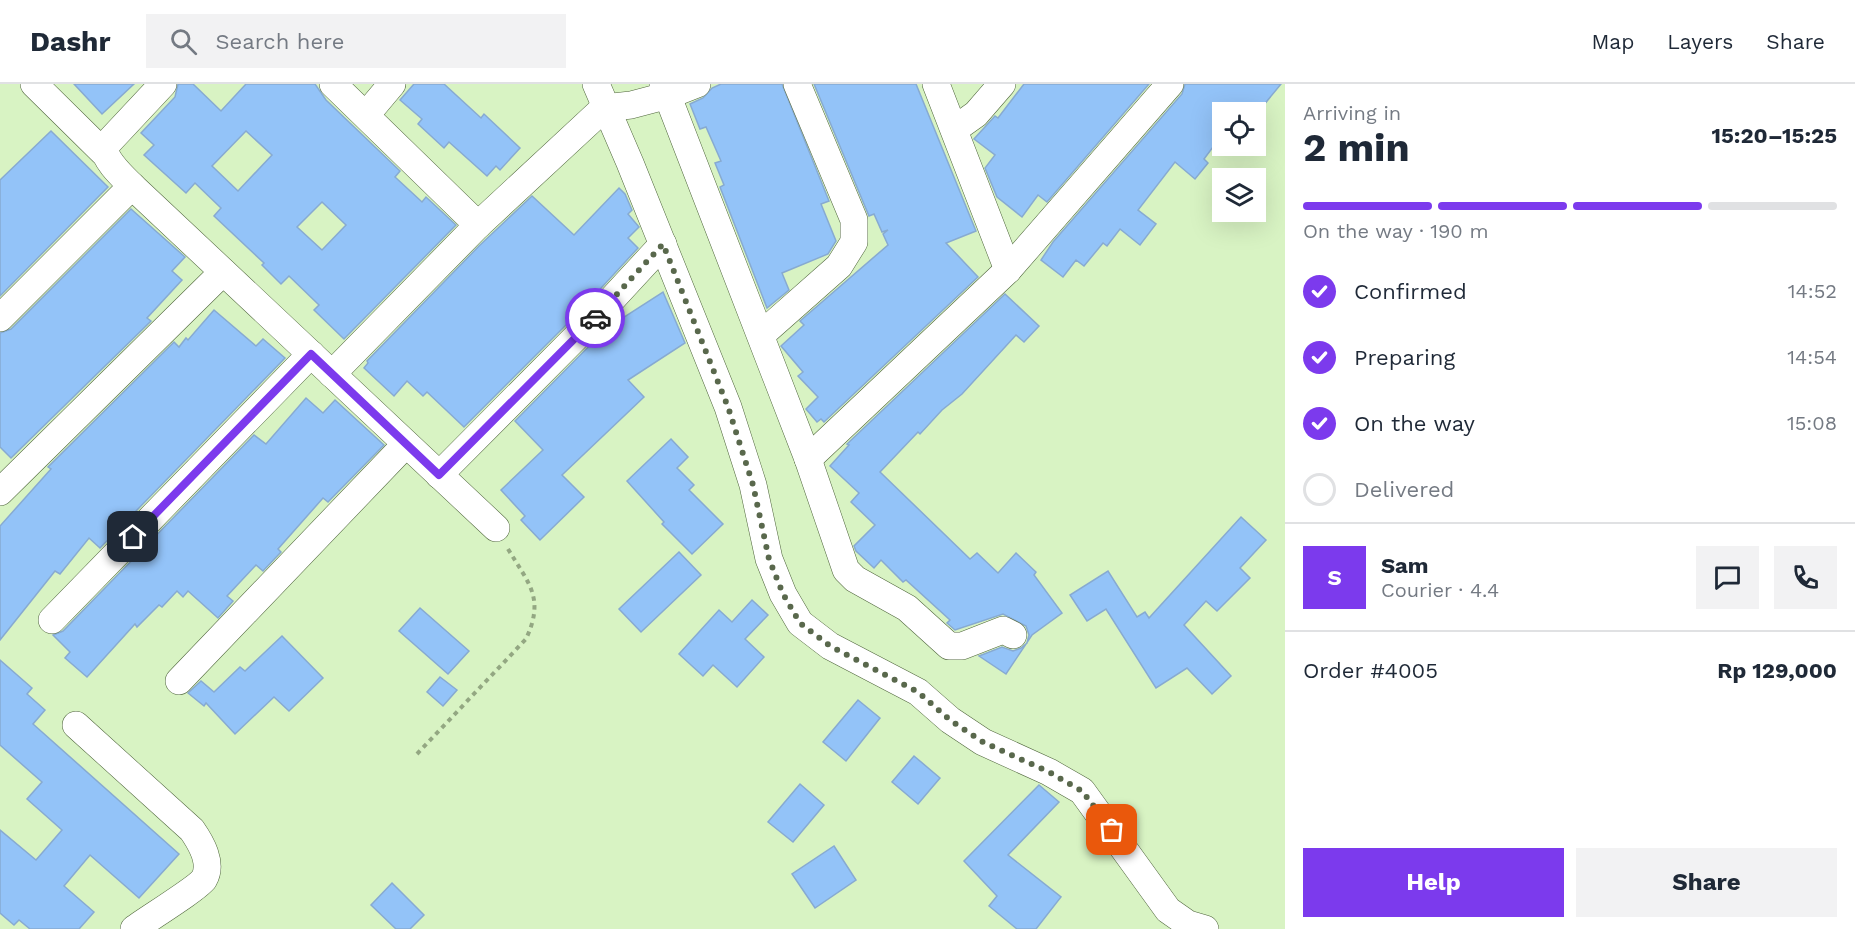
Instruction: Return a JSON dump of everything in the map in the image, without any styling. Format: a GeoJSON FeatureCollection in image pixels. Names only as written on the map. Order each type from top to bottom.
{"type":"FeatureCollection","features":[{"type":"Feature","properties":{"kind":"street"},"geometry":{"type":"LineString","coordinates":[[34,84],[104,152],[132,186],[496,528]]}},
{"type":"Feature","properties":{"kind":"street"},"geometry":{"type":"LineString","coordinates":[[104,152],[106,144],[163,84]]}},
{"type":"Feature","properties":{"kind":"street"},"geometry":{"type":"LineString","coordinates":[[333,84],[478,225]]}},
{"type":"Feature","properties":{"kind":"street"},"geometry":{"type":"LineString","coordinates":[[366,115],[392,84]]}},
{"type":"Feature","properties":{"kind":"street"},"geometry":{"type":"LineString","coordinates":[[332,374],[478,225],[636,96],[697,84]]}},
{"type":"Feature","properties":{"kind":"street"},"geometry":{"type":"LineString","coordinates":[[761,335],[839,266],[854,242],[854,220],[797,84]]}},
{"type":"Feature","properties":{"kind":"street"},"geometry":{"type":"LineString","coordinates":[[936,84],[1008,270]]}},
{"type":"Feature","properties":{"kind":"street"},"geometry":{"type":"LineString","coordinates":[[955,129],[976,114],[1002,84]]}},
{"type":"Feature","properties":{"kind":"street"},"geometry":{"type":"LineString","coordinates":[[808,459],[1008,270],[1170,84]]}},
{"type":"Feature","properties":{"kind":"street"},"geometry":{"type":"LineString","coordinates":[[636,96],[630,162],[728,407],[753,485],[769,559],[783,594],[800,623],[830,646],[918,692],[950,720],[983,742],[1049,772],[1082,791],[1168,910],[1188,924],[1205,929]]}},
{"type":"Feature","properties":{"kind":"street"},"geometry":{"type":"LineString","coordinates":[[636,96],[761,335],[808,459],[846,570],[855,579],[907,608],[949,646],[962,646],[1002,630],[1013,636]]}},
{"type":"Feature","properties":{"kind":"street"},"geometry":{"type":"LineString","coordinates":[[0,318],[132,186]]}},
{"type":"Feature","properties":{"kind":"street"},"geometry":{"type":"LineString","coordinates":[[439,475],[590,323],[663,244]]}},
{"type":"Feature","properties":{"kind":"street"},"geometry":{"type":"LineString","coordinates":[[0,492],[223,272]]}},
{"type":"Feature","properties":{"kind":"street"},"geometry":{"type":"LineString","coordinates":[[52,620],[311,354]]}},
{"type":"Feature","properties":{"kind":"street"},"geometry":{"type":"LineString","coordinates":[[178,681],[406,444]]}},
{"type":"Feature","properties":{"kind":"street"},"geometry":{"type":"LineString","coordinates":[[76,725],[192,830],[201,843],[205,856],[207,866],[204,879],[134,929]]}},
{"type":"Feature","properties":{"kind":"path"},"geometry":{"type":"LineString","coordinates":[[417,754],[526,639],[534,622],[536,607],[531,587],[496,528]]}},
{"type":"Feature","properties":{"kind":"building"},"geometry":{"type":"Polygon","coordinates":[[[74,84],[134,84],[102,114],[74,84]]]}},
{"type":"Feature","properties":{"kind":"building"},"geometry":{"type":"Polygon","coordinates":[[[178,84],[193,84],[221,111],[246,84],[315,84],[326,100],[400,171],[395,177],[422,202],[426,197],[456,225],[344,339],[314,310],[319,305],[289,276],[281,284],[262,265],[264,263],[214,216],[221,208],[195,183],[186,193],[144,155],[154,145],[141,133],[175,97],[178,84]],[[246,131],[212,166],[238,191],[272,155],[246,131]],[[322,202],[297,227],[322,250],[346,225],[322,202]]]}},
{"type":"Feature","properties":{"kind":"building"},"geometry":{"type":"Polygon","coordinates":[[[414,84],[444,84],[481,118],[484,114],[520,148],[500,170],[496,166],[487,176],[449,142],[444,148],[418,124],[422,119],[400,100],[414,84]]]}},
{"type":"Feature","properties":{"kind":"building"},"geometry":{"type":"Polygon","coordinates":[[[721,84],[782,84],[829,201],[821,204],[836,241],[828,254],[782,273],[789,290],[767,308],[720,187],[724,185],[715,163],[721,161],[706,127],[700,129],[690,104],[703,98],[712,88],[721,84]]]}},
{"type":"Feature","properties":{"kind":"building"},"geometry":{"type":"Polygon","coordinates":[[[814,84],[916,84],[976,231],[946,243],[978,277],[824,422],[821,419],[817,422],[806,409],[818,397],[798,376],[803,372],[781,346],[804,325],[800,321],[888,245],[883,234],[888,230],[882,232],[874,214],[869,216],[814,84]]]}},
{"type":"Feature","properties":{"kind":"building"},"geometry":{"type":"Polygon","coordinates":[[[1024,84],[1149,84],[1047,202],[1038,195],[1022,217],[997,197],[985,168],[995,155],[974,139],[995,116],[998,118],[1024,84]]]}},
{"type":"Feature","properties":{"kind":"building"},"geometry":{"type":"Polygon","coordinates":[[[1185,84],[1281,84],[1266,102],[1212,102],[1212,148],[1204,159],[1208,163],[1195,179],[1175,162],[1138,210],[1156,224],[1140,245],[1120,229],[1107,246],[1103,243],[1084,266],[1076,260],[1063,277],[1041,260],[1053,242],[1182,94],[1185,84]]]}},
{"type":"Feature","properties":{"kind":"building"},"geometry":{"type":"Polygon","coordinates":[[[51,131],[108,187],[0,296],[0,180],[51,131]]]}},
{"type":"Feature","properties":{"kind":"building"},"geometry":{"type":"Polygon","coordinates":[[[619,188],[625,194],[632,210],[628,214],[639,227],[628,238],[638,248],[579,312],[464,427],[427,392],[423,396],[407,381],[394,396],[364,368],[367,361],[479,246],[532,196],[574,235],[619,188]]]}},
{"type":"Feature","properties":{"kind":"building"},"geometry":{"type":"Polygon","coordinates":[[[131,209],[185,257],[172,271],[182,280],[147,318],[151,321],[11,458],[0,447],[0,333],[11,329],[131,209]]]}},
{"type":"Feature","properties":{"kind":"building"},"geometry":{"type":"Polygon","coordinates":[[[663,292],[685,343],[628,380],[644,397],[562,475],[584,497],[540,540],[521,520],[525,516],[501,490],[543,450],[515,421],[607,328],[663,292]]]}},
{"type":"Feature","properties":{"kind":"building"},"geometry":{"type":"Polygon","coordinates":[[[1005,294],[1039,326],[1024,342],[1016,335],[962,394],[942,410],[920,434],[918,432],[880,472],[970,559],[977,553],[998,573],[1016,553],[1036,572],[1034,575],[1062,613],[1032,635],[1027,642],[1029,635],[1026,626],[1003,614],[955,630],[947,623],[950,620],[906,580],[903,582],[881,560],[874,568],[856,551],[854,546],[875,525],[851,502],[859,493],[830,466],[849,445],[847,444],[1005,294]]]}},
{"type":"Feature","properties":{"kind":"building"},"geometry":{"type":"Polygon","coordinates":[[[214,310],[256,346],[263,339],[285,358],[100,548],[89,538],[60,574],[55,571],[0,640],[0,526],[51,469],[48,467],[174,342],[179,347],[186,338],[188,340],[214,310]]]}},
{"type":"Feature","properties":{"kind":"building"},"geometry":{"type":"Polygon","coordinates":[[[306,398],[323,413],[335,400],[384,445],[328,502],[323,498],[278,549],[281,552],[263,571],[256,565],[227,596],[233,601],[218,618],[188,591],[183,597],[177,591],[162,607],[159,605],[137,627],[135,624],[87,677],[65,658],[70,652],[53,635],[63,631],[254,435],[266,444],[306,398]]]}},
{"type":"Feature","properties":{"kind":"building"},"geometry":{"type":"Polygon","coordinates":[[[671,439],[688,457],[677,468],[694,485],[689,490],[723,524],[692,554],[662,524],[664,522],[627,481],[671,439]]]}},
{"type":"Feature","properties":{"kind":"building"},"geometry":{"type":"Polygon","coordinates":[[[1241,517],[1266,540],[1240,568],[1250,578],[1217,611],[1206,601],[1184,625],[1231,676],[1212,694],[1187,668],[1156,688],[1106,609],[1087,621],[1070,595],[1108,571],[1137,617],[1145,612],[1149,618],[1241,517]]]}},
{"type":"Feature","properties":{"kind":"building"},"geometry":{"type":"Polygon","coordinates":[[[679,552],[701,575],[641,632],[619,609],[679,552]]]}},
{"type":"Feature","properties":{"kind":"building"},"geometry":{"type":"Polygon","coordinates":[[[752,600],[768,615],[745,639],[764,657],[737,687],[713,665],[703,676],[679,654],[719,610],[732,622],[752,600]]]}},
{"type":"Feature","properties":{"kind":"building"},"geometry":{"type":"Polygon","coordinates":[[[420,608],[469,651],[448,674],[399,631],[420,608]]]}},
{"type":"Feature","properties":{"kind":"building"},"geometry":{"type":"Polygon","coordinates":[[[282,636],[323,678],[289,711],[274,697],[235,734],[206,703],[204,706],[188,693],[201,681],[214,692],[240,667],[245,671],[282,636]]]}},
{"type":"Feature","properties":{"kind":"building"},"geometry":{"type":"Polygon","coordinates":[[[1026,644],[1006,674],[979,656],[1002,647],[1013,651],[1026,644]]]}},
{"type":"Feature","properties":{"kind":"building"},"geometry":{"type":"Polygon","coordinates":[[[0,660],[32,688],[27,694],[45,710],[33,724],[179,854],[139,898],[90,855],[64,886],[94,912],[79,929],[30,929],[19,920],[14,925],[0,913],[0,830],[36,860],[62,830],[27,799],[42,782],[0,745],[0,660]]]}},
{"type":"Feature","properties":{"kind":"building"},"geometry":{"type":"Polygon","coordinates":[[[440,677],[457,690],[443,706],[427,692],[440,677]]]}},
{"type":"Feature","properties":{"kind":"building"},"geometry":{"type":"Polygon","coordinates":[[[858,700],[880,718],[846,761],[823,742],[858,700]]]}},
{"type":"Feature","properties":{"kind":"building"},"geometry":{"type":"Polygon","coordinates":[[[914,756],[940,778],[918,804],[892,782],[914,756]]]}},
{"type":"Feature","properties":{"kind":"building"},"geometry":{"type":"Polygon","coordinates":[[[800,784],[824,805],[793,842],[768,822],[800,784]]]}},
{"type":"Feature","properties":{"kind":"building"},"geometry":{"type":"Polygon","coordinates":[[[1039,785],[1059,802],[1008,855],[1061,897],[1036,929],[1017,929],[989,906],[997,896],[964,861],[1039,785]]]}},
{"type":"Feature","properties":{"kind":"building"},"geometry":{"type":"Polygon","coordinates":[[[834,846],[856,880],[815,908],[792,874],[834,846]]]}},
{"type":"Feature","properties":{"kind":"building"},"geometry":{"type":"Polygon","coordinates":[[[392,883],[424,915],[410,929],[396,929],[371,905],[392,883]]]}},
{"type":"Feature","properties":{"kind":"way so far"},"geometry":{"type":"LineString","coordinates":[[595,318],[663,244],[728,407],[753,485],[769,559],[783,594],[800,623],[810,633],[830,646],[918,692],[950,720],[983,742],[1049,772],[1082,791],[1112,830]]}},
{"type":"Feature","properties":{"kind":"route"},"geometry":{"type":"LineString","coordinates":[[133,537],[311,354],[439,475],[595,318]]}}]}
